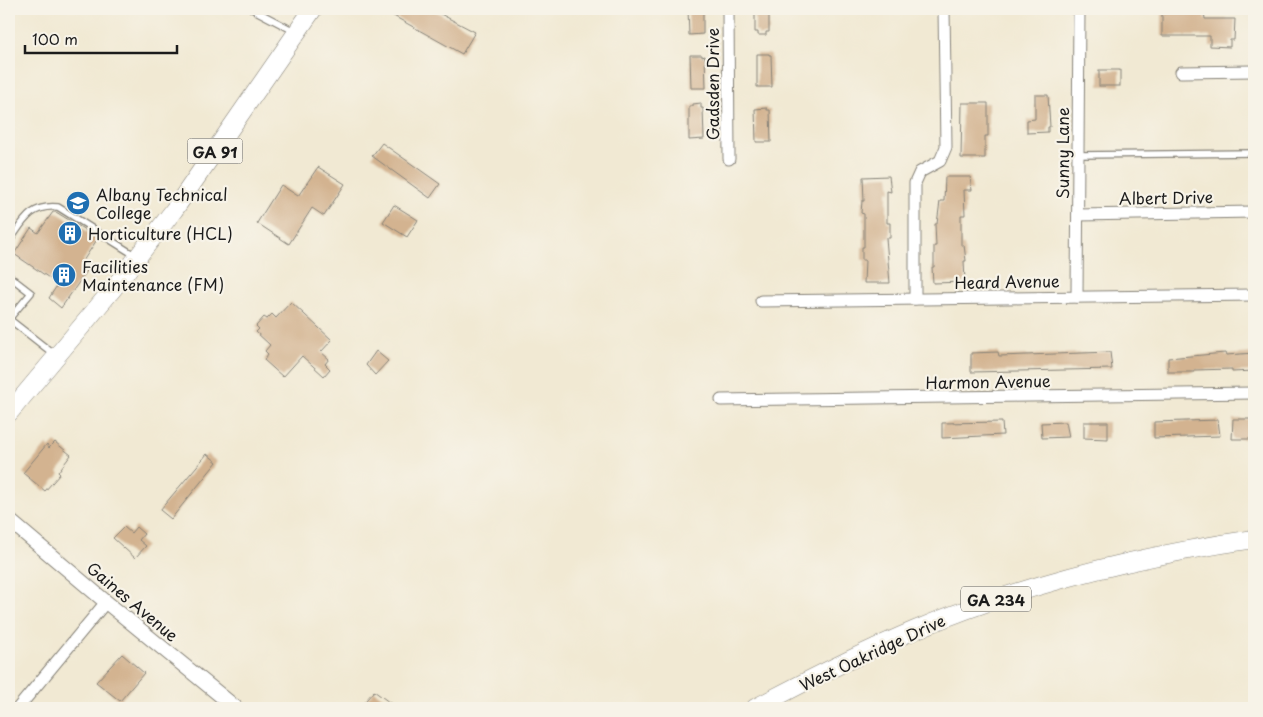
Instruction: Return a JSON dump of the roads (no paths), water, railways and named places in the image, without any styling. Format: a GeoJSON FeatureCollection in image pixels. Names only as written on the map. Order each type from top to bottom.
{"type":"FeatureCollection","features":[{"type":"Feature","properties":{"kind":"main road","name":"GA 91"},"geometry":{"type":"LineString","coordinates":[[10,411],[57,356],[174,210],[313,9]]}},
{"type":"Feature","properties":{"kind":"main road","name":"West Oakridge Drive"},"geometry":{"type":"LineString","coordinates":[[755,708],[880,645],[989,602],[1061,579],[1120,564],[1254,539]]}},
{"type":"Feature","properties":{"kind":"street","name":"Gadsden Drive"},"geometry":{"type":"LineString","coordinates":[[728,9],[729,159]]}},
{"type":"Feature","properties":{"kind":"street"},"geometry":{"type":"LineString","coordinates":[[915,299],[915,184],[920,172],[940,161],[946,147],[944,9]]}},
{"type":"Feature","properties":{"kind":"street","name":"Sunny Lane"},"geometry":{"type":"LineString","coordinates":[[1077,297],[1079,9]]}},
{"type":"Feature","properties":{"kind":"street"},"geometry":{"type":"LineString","coordinates":[[1181,72],[1254,71]]}},
{"type":"Feature","properties":{"kind":"street","name":"Albert Drive"},"geometry":{"type":"LineString","coordinates":[[1078,215],[1254,212]]}},
{"type":"Feature","properties":{"kind":"street","name":"Heard Avenue"},"geometry":{"type":"LineString","coordinates":[[761,301],[1254,295]]}},
{"type":"Feature","properties":{"kind":"street","name":"Harmon Avenue"},"geometry":{"type":"LineString","coordinates":[[721,400],[1254,393]]}},
{"type":"Feature","properties":{"kind":"street","name":"Gaines Avenue"},"geometry":{"type":"LineString","coordinates":[[9,520],[236,708]]}},
{"type":"Feature","properties":{"kind":"street"},"geometry":{"type":"LineString","coordinates":[[18,708],[106,602]]}},
{"type":"Feature","properties":{"kind":"lane"},"geometry":{"type":"LineString","coordinates":[[252,9],[297,33]]}},
{"type":"Feature","properties":{"kind":"lane"},"geometry":{"type":"LineString","coordinates":[[1078,155],[1254,153]]}},
{"type":"Feature","properties":{"kind":"lane"},"geometry":{"type":"LineString","coordinates":[[9,242],[27,216],[43,207],[58,206],[137,257]]}},
{"type":"Feature","properties":{"kind":"lane"},"geometry":{"type":"LineString","coordinates":[[9,276],[31,293],[9,319],[57,356]]}},
{"type":"Feature","properties":{"kind":"place","name":"Albany Technical College"},"geometry":{"type":"Point","coordinates":[78,203]}},
{"type":"Feature","properties":{"kind":"place","name":"Horticulture (HCL)"},"geometry":{"type":"Point","coordinates":[70,233]}},
{"type":"Feature","properties":{"kind":"place","name":"Facilities Maintenance (FM)"},"geometry":{"type":"Point","coordinates":[64,275]}}]}
